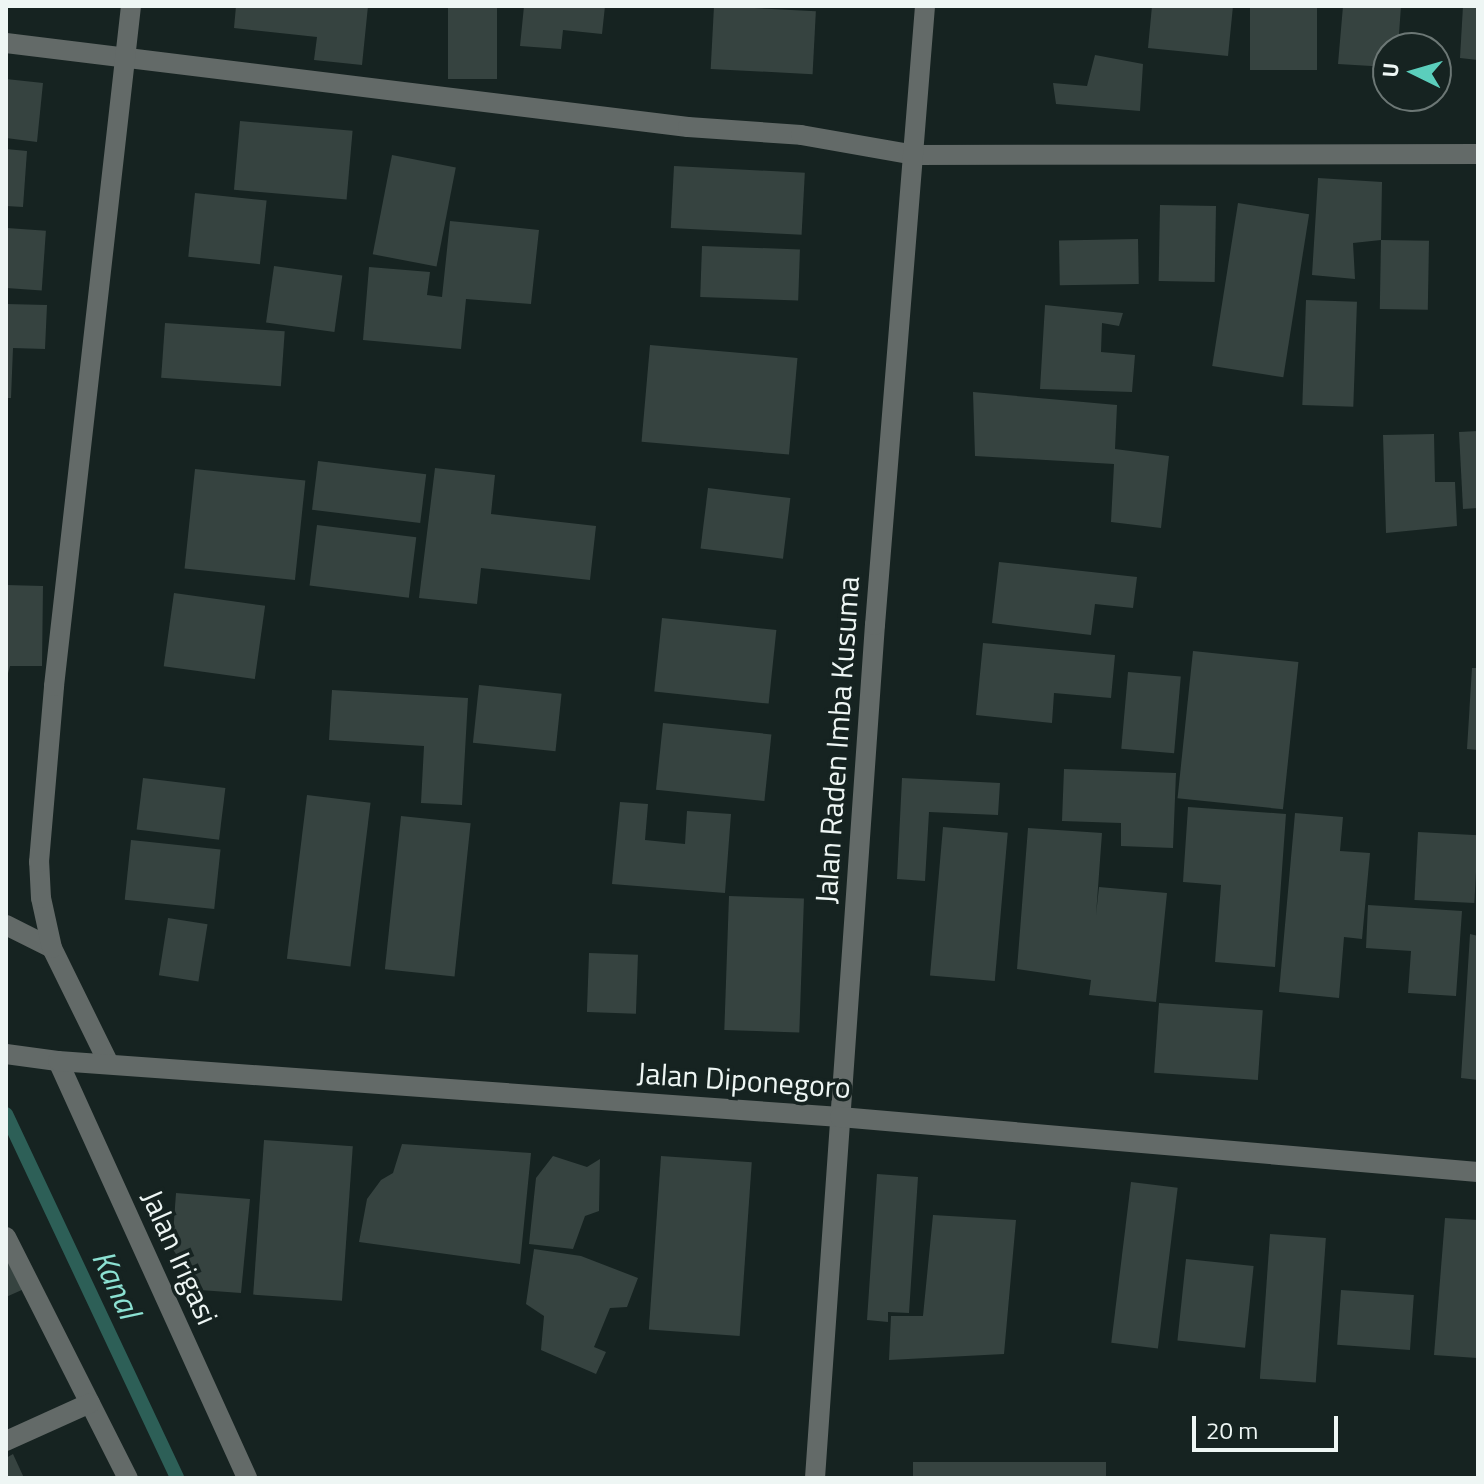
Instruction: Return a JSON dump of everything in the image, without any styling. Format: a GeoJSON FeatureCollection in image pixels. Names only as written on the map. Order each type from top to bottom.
{"type":"FeatureCollection","features":[{"type":"Feature","properties":{"kind":"street"},"geometry":{"type":"LineString","coordinates":[[109,1064],[52,948],[41,898],[39,862],[54,686],[131,6]]}},
{"type":"Feature","properties":{"kind":"street","name":"Jalan Raden Imba Kusuma"},"geometry":{"type":"LineString","coordinates":[[815,1478],[875,625],[925,6]]}},
{"type":"Feature","properties":{"kind":"street"},"geometry":{"type":"LineString","coordinates":[[6,43],[688,127],[801,135],[914,155],[1478,154]]}},
{"type":"Feature","properties":{"kind":"street"},"geometry":{"type":"LineString","coordinates":[[6,925],[52,948]]}},
{"type":"Feature","properties":{"kind":"street","name":"Jalan Diponegoro"},"geometry":{"type":"LineString","coordinates":[[6,1054],[840,1117],[1478,1172]]}},
{"type":"Feature","properties":{"kind":"street","name":"Jalan Irigasi"},"geometry":{"type":"LineString","coordinates":[[49,1059],[247,1478]]}},
{"type":"Feature","properties":{"kind":"street"},"geometry":{"type":"LineString","coordinates":[[6,1237],[128,1478]]}},
{"type":"Feature","properties":{"kind":"street"},"geometry":{"type":"LineString","coordinates":[[6,1441],[90,1403]]}},
{"type":"Feature","properties":{"kind":"building"},"geometry":{"type":"Polygon","coordinates":[[[236,6],[368,6],[362,65],[314,60],[317,37],[234,28],[236,6]]]}},
{"type":"Feature","properties":{"kind":"building"},"geometry":{"type":"Polygon","coordinates":[[[448,6],[497,6],[497,79],[448,79],[448,6]]]}},
{"type":"Feature","properties":{"kind":"building"},"geometry":{"type":"Polygon","coordinates":[[[524,6],[605,6],[602,34],[563,30],[561,49],[520,46],[524,6]]]}},
{"type":"Feature","properties":{"kind":"building"},"geometry":{"type":"Polygon","coordinates":[[[714,6],[816,11],[813,74],[711,69],[714,6]]]}},
{"type":"Feature","properties":{"kind":"building"},"geometry":{"type":"Polygon","coordinates":[[[1152,6],[1233,6],[1228,56],[1148,48],[1152,6]]]}},
{"type":"Feature","properties":{"kind":"building"},"geometry":{"type":"Polygon","coordinates":[[[1250,6],[1317,6],[1317,70],[1250,70],[1250,6]]]}},
{"type":"Feature","properties":{"kind":"building"},"geometry":{"type":"Polygon","coordinates":[[[1343,6],[1401,6],[1399,32],[1372,32],[1372,66],[1338,64],[1343,6]]]}},
{"type":"Feature","properties":{"kind":"building"},"geometry":{"type":"Polygon","coordinates":[[[1463,6],[1478,6],[1478,60],[1460,58],[1463,6]]]}},
{"type":"Feature","properties":{"kind":"building"},"geometry":{"type":"Polygon","coordinates":[[[1095,55],[1143,64],[1140,111],[1056,104],[1053,83],[1087,86],[1095,55]]]}},
{"type":"Feature","properties":{"kind":"building"},"geometry":{"type":"Polygon","coordinates":[[[6,79],[43,83],[37,142],[6,138],[6,79]]]}},
{"type":"Feature","properties":{"kind":"building"},"geometry":{"type":"Polygon","coordinates":[[[240,121],[353,131],[347,200],[234,190],[240,121]]]}},
{"type":"Feature","properties":{"kind":"building"},"geometry":{"type":"Polygon","coordinates":[[[6,149],[27,151],[23,207],[6,206],[6,149]]]}},
{"type":"Feature","properties":{"kind":"building"},"geometry":{"type":"Polygon","coordinates":[[[392,155],[456,167],[437,267],[373,254],[392,155]]]}},
{"type":"Feature","properties":{"kind":"building"},"geometry":{"type":"Polygon","coordinates":[[[674,166],[805,173],[802,235],[671,228],[674,166]]]}},
{"type":"Feature","properties":{"kind":"building"},"geometry":{"type":"Polygon","coordinates":[[[1318,178],[1382,182],[1381,240],[1353,243],[1355,279],[1312,275],[1318,178]]]}},
{"type":"Feature","properties":{"kind":"building"},"geometry":{"type":"Polygon","coordinates":[[[195,193],[267,201],[260,264],[188,257],[195,193]]]}},
{"type":"Feature","properties":{"kind":"building"},"geometry":{"type":"Polygon","coordinates":[[[1238,203],[1309,214],[1283,377],[1212,366],[1238,203]]]}},
{"type":"Feature","properties":{"kind":"building"},"geometry":{"type":"Polygon","coordinates":[[[1160,205],[1216,206],[1215,282],[1159,281],[1160,205]]]}},
{"type":"Feature","properties":{"kind":"building"},"geometry":{"type":"Polygon","coordinates":[[[450,221],[539,230],[531,304],[466,299],[461,349],[363,340],[369,267],[430,272],[427,295],[442,297],[450,221]]]}},
{"type":"Feature","properties":{"kind":"building"},"geometry":{"type":"Polygon","coordinates":[[[7,228],[46,231],[42,291],[6,288],[7,228]]]}},
{"type":"Feature","properties":{"kind":"building"},"geometry":{"type":"Polygon","coordinates":[[[1138,239],[1139,284],[1060,285],[1059,240],[1138,239]]]}},
{"type":"Feature","properties":{"kind":"building"},"geometry":{"type":"Polygon","coordinates":[[[1381,240],[1429,241],[1428,310],[1380,309],[1381,240]]]}},
{"type":"Feature","properties":{"kind":"building"},"geometry":{"type":"Polygon","coordinates":[[[702,246],[800,249],[798,300],[700,297],[702,246]]]}},
{"type":"Feature","properties":{"kind":"building"},"geometry":{"type":"Polygon","coordinates":[[[274,266],[342,276],[334,332],[266,322],[274,266]]]}},
{"type":"Feature","properties":{"kind":"building"},"geometry":{"type":"Polygon","coordinates":[[[1306,300],[1357,302],[1353,407],[1302,405],[1306,300]]]}},
{"type":"Feature","properties":{"kind":"building"},"geometry":{"type":"Polygon","coordinates":[[[6,304],[47,305],[45,349],[13,348],[11,398],[6,398],[6,304]]]}},
{"type":"Feature","properties":{"kind":"building"},"geometry":{"type":"Polygon","coordinates":[[[1045,305],[1123,313],[1119,326],[1102,323],[1101,352],[1135,355],[1132,392],[1040,389],[1045,305]]]}},
{"type":"Feature","properties":{"kind":"building"},"geometry":{"type":"Polygon","coordinates":[[[165,323],[285,331],[281,386],[161,378],[165,323]]]}},
{"type":"Feature","properties":{"kind":"building"},"geometry":{"type":"Polygon","coordinates":[[[650,345],[797,358],[789,455],[642,442],[650,345]]]}},
{"type":"Feature","properties":{"kind":"building"},"geometry":{"type":"Polygon","coordinates":[[[973,392],[1117,405],[1115,449],[1169,456],[1161,528],[1111,522],[1114,464],[975,456],[973,392]]]}},
{"type":"Feature","properties":{"kind":"building"},"geometry":{"type":"Polygon","coordinates":[[[1478,431],[1478,508],[1463,509],[1459,432],[1478,431]]]}},
{"type":"Feature","properties":{"kind":"building"},"geometry":{"type":"Polygon","coordinates":[[[1434,434],[1435,482],[1455,482],[1457,526],[1386,533],[1383,435],[1434,434]]]}},
{"type":"Feature","properties":{"kind":"building"},"geometry":{"type":"Polygon","coordinates":[[[318,461],[426,474],[420,523],[312,510],[318,461]]]}},
{"type":"Feature","properties":{"kind":"building"},"geometry":{"type":"Polygon","coordinates":[[[435,468],[495,475],[491,514],[596,526],[590,580],[481,568],[477,604],[419,598],[435,468]]]}},
{"type":"Feature","properties":{"kind":"building"},"geometry":{"type":"Polygon","coordinates":[[[195,469],[305,481],[295,580],[185,568],[195,469]]]}},
{"type":"Feature","properties":{"kind":"building"},"geometry":{"type":"Polygon","coordinates":[[[708,488],[790,498],[783,559],[701,549],[708,488]]]}},
{"type":"Feature","properties":{"kind":"building"},"geometry":{"type":"Polygon","coordinates":[[[317,525],[416,537],[409,598],[310,586],[317,525]]]}},
{"type":"Feature","properties":{"kind":"building"},"geometry":{"type":"Polygon","coordinates":[[[999,562],[1137,577],[1133,608],[1095,604],[1091,635],[992,623],[999,562]]]}},
{"type":"Feature","properties":{"kind":"building"},"geometry":{"type":"Polygon","coordinates":[[[6,585],[43,586],[42,666],[10,666],[7,677],[6,585]]]}},
{"type":"Feature","properties":{"kind":"building"},"geometry":{"type":"Polygon","coordinates":[[[174,593],[265,606],[255,679],[164,666],[174,593]]]}},
{"type":"Feature","properties":{"kind":"building"},"geometry":{"type":"Polygon","coordinates":[[[662,618],[776,630],[769,704],[654,692],[662,618]]]}},
{"type":"Feature","properties":{"kind":"building"},"geometry":{"type":"Polygon","coordinates":[[[983,643],[1115,655],[1111,698],[1054,693],[1052,723],[976,715],[983,643]]]}},
{"type":"Feature","properties":{"kind":"building"},"geometry":{"type":"Polygon","coordinates":[[[1193,651],[1298,662],[1283,809],[1178,798],[1193,651]]]}},
{"type":"Feature","properties":{"kind":"building"},"geometry":{"type":"Polygon","coordinates":[[[1472,668],[1478,668],[1478,750],[1467,749],[1472,668]]]}},
{"type":"Feature","properties":{"kind":"building"},"geometry":{"type":"Polygon","coordinates":[[[1128,672],[1181,677],[1174,753],[1121,749],[1128,672]]]}},
{"type":"Feature","properties":{"kind":"building"},"geometry":{"type":"Polygon","coordinates":[[[479,685],[562,694],[555,751],[473,743],[479,685]]]}},
{"type":"Feature","properties":{"kind":"building"},"geometry":{"type":"Polygon","coordinates":[[[332,690],[468,698],[462,805],[421,803],[424,746],[329,740],[332,690]]]}},
{"type":"Feature","properties":{"kind":"building"},"geometry":{"type":"Polygon","coordinates":[[[663,723],[771,734],[764,801],[656,790],[663,723]]]}},
{"type":"Feature","properties":{"kind":"building"},"geometry":{"type":"Polygon","coordinates":[[[1064,769],[1176,773],[1173,848],[1121,846],[1121,823],[1062,821],[1064,769]]]}},
{"type":"Feature","properties":{"kind":"building"},"geometry":{"type":"Polygon","coordinates":[[[143,778],[225,788],[219,840],[137,830],[143,778]]]}},
{"type":"Feature","properties":{"kind":"building"},"geometry":{"type":"Polygon","coordinates":[[[902,778],[1000,783],[998,815],[929,812],[925,881],[897,879],[902,778]]]}},
{"type":"Feature","properties":{"kind":"building"},"geometry":{"type":"Polygon","coordinates":[[[307,795],[371,803],[350,967],[287,959],[307,795]]]}},
{"type":"Feature","properties":{"kind":"building"},"geometry":{"type":"Polygon","coordinates":[[[620,802],[648,804],[645,840],[685,844],[687,811],[731,814],[725,893],[612,884],[620,802]]]}},
{"type":"Feature","properties":{"kind":"building"},"geometry":{"type":"Polygon","coordinates":[[[1188,807],[1286,814],[1275,967],[1215,962],[1221,885],[1183,882],[1188,807]]]}},
{"type":"Feature","properties":{"kind":"building"},"geometry":{"type":"Polygon","coordinates":[[[1295,813],[1343,817],[1340,851],[1370,853],[1362,939],[1344,937],[1339,998],[1279,992],[1295,813]]]}},
{"type":"Feature","properties":{"kind":"building"},"geometry":{"type":"Polygon","coordinates":[[[401,816],[471,823],[455,976],[385,969],[401,816]]]}},
{"type":"Feature","properties":{"kind":"building"},"geometry":{"type":"Polygon","coordinates":[[[943,827],[1008,833],[995,981],[930,975],[943,827]]]}},
{"type":"Feature","properties":{"kind":"building"},"geometry":{"type":"Polygon","coordinates":[[[1028,828],[1102,833],[1096,915],[1099,887],[1167,893],[1156,1002],[1089,995],[1091,980],[1017,969],[1028,828]]]}},
{"type":"Feature","properties":{"kind":"building"},"geometry":{"type":"Polygon","coordinates":[[[1418,832],[1478,835],[1474,903],[1414,900],[1418,832]]]}},
{"type":"Feature","properties":{"kind":"building"},"geometry":{"type":"Polygon","coordinates":[[[131,840],[221,849],[214,909],[125,900],[131,840]]]}},
{"type":"Feature","properties":{"kind":"building"},"geometry":{"type":"Polygon","coordinates":[[[729,896],[804,899],[799,1033],[724,1030],[729,896]]]}},
{"type":"Feature","properties":{"kind":"building"},"geometry":{"type":"Polygon","coordinates":[[[1368,905],[1462,911],[1456,996],[1408,993],[1411,951],[1366,948],[1368,905]]]}},
{"type":"Feature","properties":{"kind":"building"},"geometry":{"type":"Polygon","coordinates":[[[168,918],[208,924],[198,982],[159,975],[168,918]]]}},
{"type":"Feature","properties":{"kind":"building"},"geometry":{"type":"Polygon","coordinates":[[[1470,934],[1478,936],[1478,1080],[1461,1078],[1470,934]]]}},
{"type":"Feature","properties":{"kind":"building"},"geometry":{"type":"Polygon","coordinates":[[[589,953],[638,955],[636,1014],[587,1012],[589,953]]]}},
{"type":"Feature","properties":{"kind":"building"},"geometry":{"type":"Polygon","coordinates":[[[1159,1003],[1263,1010],[1258,1080],[1154,1073],[1159,1003]]]}},
{"type":"Feature","properties":{"kind":"building"},"geometry":{"type":"Polygon","coordinates":[[[264,1140],[353,1146],[342,1301],[253,1295],[264,1140]]]}},
{"type":"Feature","properties":{"kind":"building"},"geometry":{"type":"Polygon","coordinates":[[[402,1144],[531,1153],[520,1264],[359,1242],[367,1199],[381,1180],[393,1173],[402,1144]]]}},
{"type":"Feature","properties":{"kind":"building"},"geometry":{"type":"Polygon","coordinates":[[[553,1156],[587,1167],[600,1159],[599,1211],[585,1216],[573,1249],[529,1244],[536,1178],[553,1156]]]}},
{"type":"Feature","properties":{"kind":"building"},"geometry":{"type":"Polygon","coordinates":[[[661,1156],[752,1162],[740,1336],[649,1330],[661,1156]]]}},
{"type":"Feature","properties":{"kind":"building"},"geometry":{"type":"Polygon","coordinates":[[[877,1174],[918,1177],[909,1313],[888,1312],[888,1322],[867,1320],[877,1174]]]}},
{"type":"Feature","properties":{"kind":"building"},"geometry":{"type":"Polygon","coordinates":[[[1131,1182],[1178,1188],[1158,1349],[1111,1343],[1131,1182]]]}},
{"type":"Feature","properties":{"kind":"building"},"geometry":{"type":"Polygon","coordinates":[[[176,1193],[250,1199],[241,1293],[200,1290],[172,1248],[176,1193]]]}},
{"type":"Feature","properties":{"kind":"building"},"geometry":{"type":"Polygon","coordinates":[[[933,1215],[1016,1220],[1004,1354],[889,1360],[891,1316],[923,1316],[933,1215]]]}},
{"type":"Feature","properties":{"kind":"building"},"geometry":{"type":"Polygon","coordinates":[[[1445,1218],[1478,1220],[1477,1358],[1434,1355],[1445,1218]]]}},
{"type":"Feature","properties":{"kind":"building"},"geometry":{"type":"Polygon","coordinates":[[[1270,1234],[1326,1238],[1316,1383],[1260,1379],[1270,1234]]]}},
{"type":"Feature","properties":{"kind":"building"},"geometry":{"type":"Polygon","coordinates":[[[534,1249],[581,1256],[638,1278],[627,1307],[610,1308],[594,1347],[606,1352],[596,1374],[541,1350],[544,1316],[526,1304],[534,1249]]]}},
{"type":"Feature","properties":{"kind":"building"},"geometry":{"type":"Polygon","coordinates":[[[6,1252],[24,1289],[6,1297],[6,1252]]]}},
{"type":"Feature","properties":{"kind":"building"},"geometry":{"type":"Polygon","coordinates":[[[1186,1259],[1254,1266],[1245,1348],[1177,1341],[1186,1259]]]}},
{"type":"Feature","properties":{"kind":"building"},"geometry":{"type":"Polygon","coordinates":[[[1341,1290],[1414,1295],[1410,1350],[1337,1345],[1341,1290]]]}},
{"type":"Feature","properties":{"kind":"building"},"geometry":{"type":"Polygon","coordinates":[[[13,1454],[24,1478],[6,1478],[6,1458],[13,1454]]]}},
{"type":"Feature","properties":{"kind":"building"},"geometry":{"type":"Polygon","coordinates":[[[913,1462],[1106,1462],[1106,1478],[913,1478],[913,1462]]]}},
{"type":"Feature","properties":{"kind":"waterway","name":"Kanal"},"geometry":{"type":"LineString","coordinates":[[6,1114],[177,1478]]}}]}
